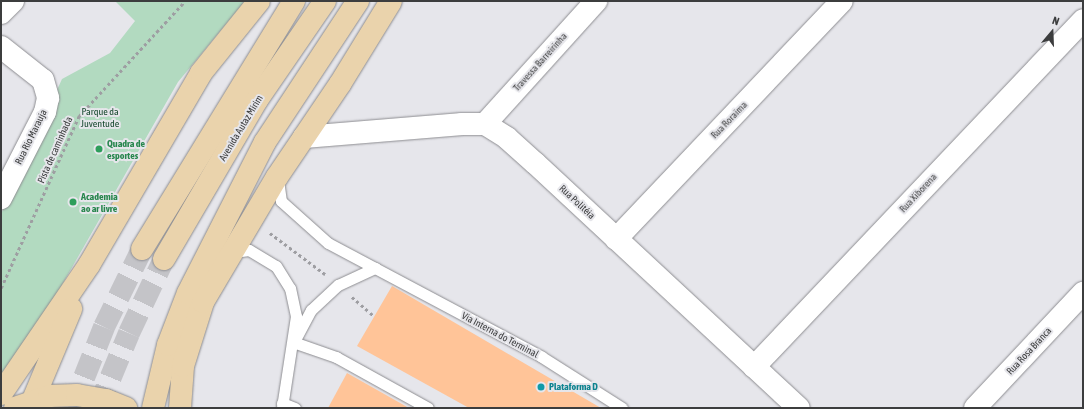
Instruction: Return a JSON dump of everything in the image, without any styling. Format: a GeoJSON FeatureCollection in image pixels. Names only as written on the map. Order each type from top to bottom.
{"type":"FeatureCollection","features":[{"type":"Feature","properties":{"kind":"main road"},"geometry":{"type":"LineString","coordinates":[[1,394],[89,265],[201,73],[259,1]]}},
{"type":"Feature","properties":{"kind":"main road"},"geometry":{"type":"LineString","coordinates":[[142,249],[294,1]]}},
{"type":"Feature","properties":{"kind":"main road","name":"Avenida Autaz Mirim"},"geometry":{"type":"LineString","coordinates":[[164,259],[257,100],[325,1]]}},
{"type":"Feature","properties":{"kind":"main road"},"geometry":{"type":"LineString","coordinates":[[153,408],[168,345],[188,292],[265,142],[358,1]]}},
{"type":"Feature","properties":{"kind":"main road"},"geometry":{"type":"LineString","coordinates":[[180,408],[183,366],[192,332],[203,302],[277,176],[304,137],[391,1]]}},
{"type":"Feature","properties":{"kind":"main road"},"geometry":{"type":"LineString","coordinates":[[24,404],[89,265]]}},
{"type":"Feature","properties":{"kind":"main road"},"geometry":{"type":"LineString","coordinates":[[24,404],[78,395],[106,400],[126,408]]}},
{"type":"Feature","properties":{"kind":"street"},"geometry":{"type":"LineString","coordinates":[[1,13],[12,1]]}},
{"type":"Feature","properties":{"kind":"street","name":"Travessa Barreirinha"},"geometry":{"type":"LineString","coordinates":[[485,124],[596,1]]}},
{"type":"Feature","properties":{"kind":"street","name":"Rua Roraima"},"geometry":{"type":"LineString","coordinates":[[616,239],[842,1]]}},
{"type":"Feature","properties":{"kind":"street","name":"Rua Xiborena"},"geometry":{"type":"LineString","coordinates":[[754,368],[1083,20]]}},
{"type":"Feature","properties":{"kind":"street","name":"Rua Rio Marauja"},"geometry":{"type":"LineString","coordinates":[[1,47],[43,80],[48,98],[45,112],[1,198]]}},
{"type":"Feature","properties":{"kind":"street"},"geometry":{"type":"LineString","coordinates":[[304,137],[462,124],[485,124]]}},
{"type":"Feature","properties":{"kind":"street","name":"Rua Politéia"},"geometry":{"type":"LineString","coordinates":[[485,124],[507,138],[799,408]]}},
{"type":"Feature","properties":{"kind":"street","name":"Rua Rosa Branca"},"geometry":{"type":"LineString","coordinates":[[975,408],[1083,293]]}},
{"type":"Feature","properties":{"kind":"lane","name":"Via Interna do Terminal"},"geometry":{"type":"LineString","coordinates":[[277,176],[281,201],[328,243],[542,357],[622,408]]}},
{"type":"Feature","properties":{"kind":"lane"},"geometry":{"type":"LineString","coordinates":[[233,252],[249,250],[276,266],[290,288],[296,316],[282,406],[295,408]]}},
{"type":"Feature","properties":{"kind":"lane"},"geometry":{"type":"LineString","coordinates":[[293,342],[311,310],[338,284],[375,268]]}},
{"type":"Feature","properties":{"kind":"lane"},"geometry":{"type":"LineString","coordinates":[[293,342],[336,356],[428,408]]}},
{"type":"Feature","properties":{"kind":"path","name":"Pista de caminhada"},"geometry":{"type":"LineString","coordinates":[[1,288],[80,116],[185,1]]}},
{"type":"Feature","properties":{"kind":"path"},"geometry":{"type":"LineString","coordinates":[[252,220],[338,284],[374,316]]}},
{"type":"Feature","properties":{"kind":"green space","name":"Parque da Juventude"},"geometry":{"type":"Polygon","coordinates":[[[115,1],[245,1],[178,82],[23,353],[1,379],[1,214],[62,79],[110,53],[135,21],[115,1]]]}},
{"type":"Feature","properties":{"kind":"building"},"geometry":{"type":"Polygon","coordinates":[[[392,286],[601,408],[469,408],[357,346],[392,286]]]}},
{"type":"Feature","properties":{"kind":"building"},"geometry":{"type":"Polygon","coordinates":[[[347,373],[409,408],[328,408],[347,373]]]}},
{"type":"Feature","properties":{"kind":"tunnel"},"geometry":{"type":"LineString","coordinates":[[72,408],[104,327],[142,249]]}},
{"type":"Feature","properties":{"kind":"tunnel"},"geometry":{"type":"LineString","coordinates":[[98,408],[129,333],[164,259]]}},
{"type":"Feature","properties":{"kind":"place","name":"Quadra de esportes"},"geometry":{"type":"Point","coordinates":[99,149]}},
{"type":"Feature","properties":{"kind":"place","name":"Academia ao ar livre"},"geometry":{"type":"Point","coordinates":[73,202]}},
{"type":"Feature","properties":{"kind":"place","name":"Plataforma D"},"geometry":{"type":"Point","coordinates":[541,387]}}]}
